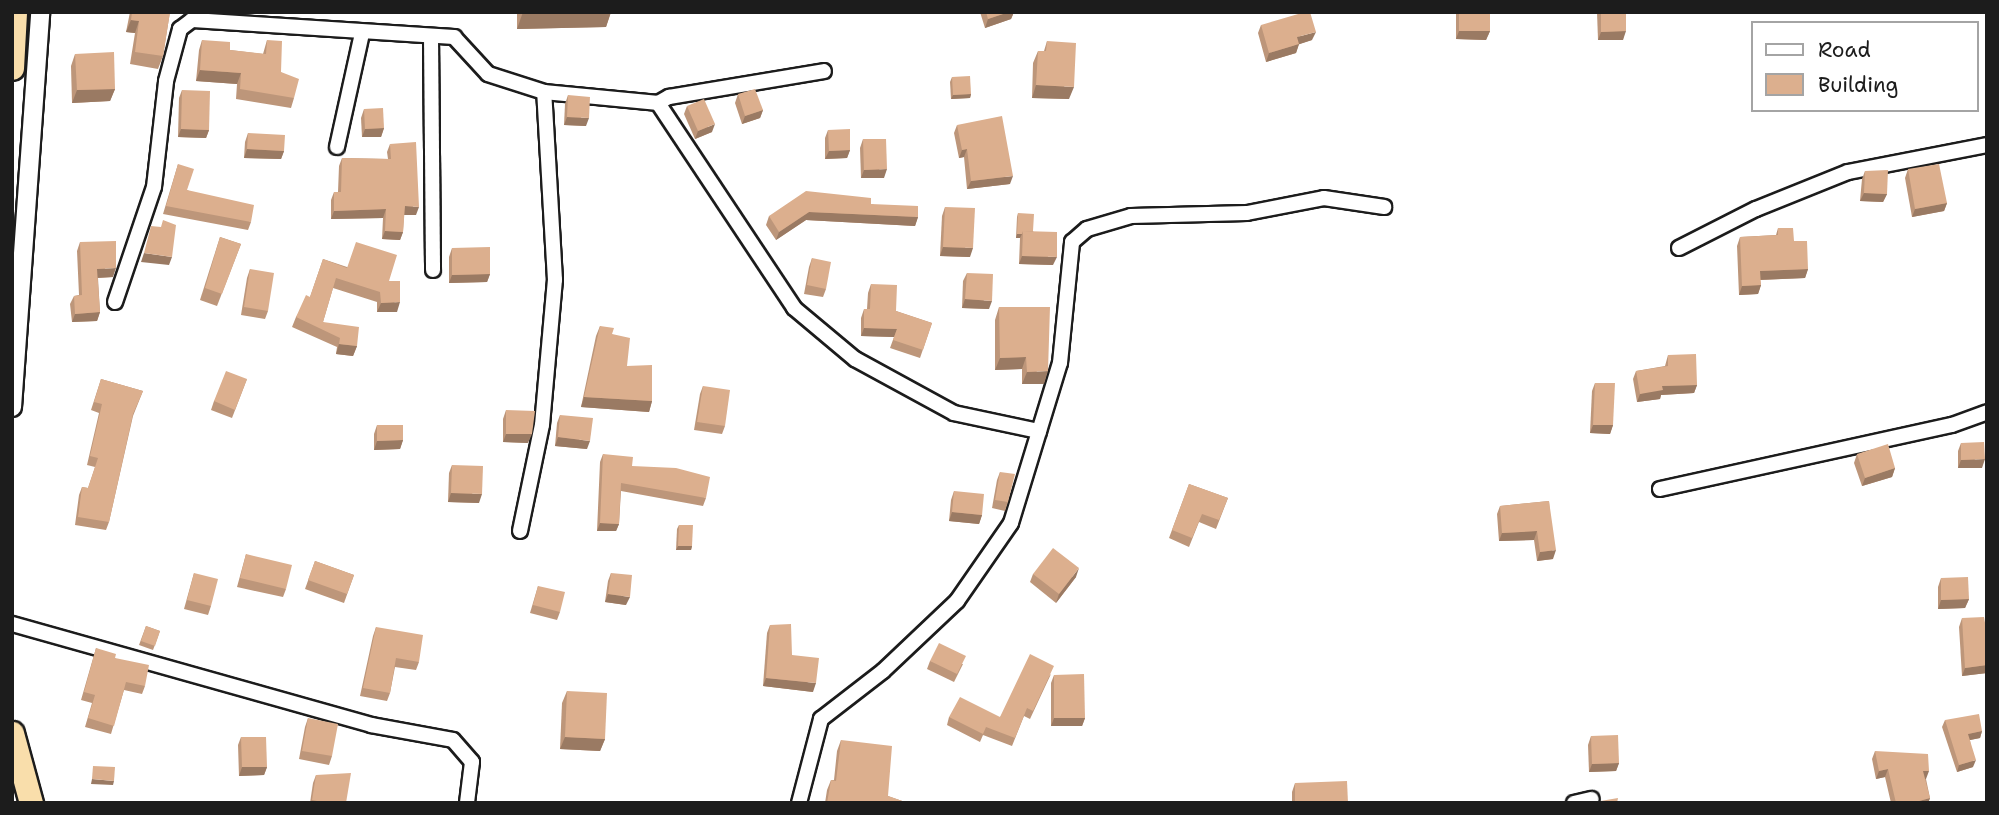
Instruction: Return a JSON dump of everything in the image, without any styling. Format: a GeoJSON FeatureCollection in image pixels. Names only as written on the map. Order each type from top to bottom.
{"type":"FeatureCollection","features":[{"type":"Feature","properties":{"kind":"highway"},"geometry":{"type":"LineString","coordinates":[[12,68],[15,12]]}},
{"type":"Feature","properties":{"kind":"highway"},"geometry":{"type":"LineString","coordinates":[[12,733],[31,803]]}},
{"type":"Feature","properties":{"kind":"street"},"geometry":{"type":"LineString","coordinates":[[12,407],[40,12]]}},
{"type":"Feature","properties":{"kind":"street"},"geometry":{"type":"LineString","coordinates":[[115,302],[153,187],[166,82],[180,29],[192,20],[362,33],[374,29],[431,37],[454,37],[488,74],[544,92],[658,103],[669,97],[824,71]]}},
{"type":"Feature","properties":{"kind":"street"},"geometry":{"type":"LineString","coordinates":[[337,147],[362,33]]}},
{"type":"Feature","properties":{"kind":"street"},"geometry":{"type":"LineString","coordinates":[[431,37],[433,270]]}},
{"type":"Feature","properties":{"kind":"street"},"geometry":{"type":"LineString","coordinates":[[520,531],[542,425],[555,280],[544,92]]}},
{"type":"Feature","properties":{"kind":"street"},"geometry":{"type":"LineString","coordinates":[[658,103],[794,308],[855,359],[954,412],[1038,431]]}},
{"type":"Feature","properties":{"kind":"street"},"geometry":{"type":"LineString","coordinates":[[1679,248],[1756,209],[1848,172],[1987,145]]}},
{"type":"Feature","properties":{"kind":"street"},"geometry":{"type":"LineString","coordinates":[[799,803],[821,719],[883,671],[957,601],[1011,523],[1060,363],[1072,242],[1087,229],[1131,216],[1247,213],[1324,198],[1384,207]]}},
{"type":"Feature","properties":{"kind":"street"},"geometry":{"type":"LineString","coordinates":[[1660,489],[1952,425],[1987,412]]}},
{"type":"Feature","properties":{"kind":"street"},"geometry":{"type":"LineString","coordinates":[[12,624],[371,725],[453,740],[472,762],[467,803]]}},
{"type":"Feature","properties":{"kind":"street"},"geometry":{"type":"LineString","coordinates":[[1574,803],[1592,799]]}},
{"type":"Feature","properties":{"kind":"building"},"geometry":{"type":"Polygon","coordinates":[[[132,12],[170,12],[163,56],[135,52],[139,21],[131,20],[132,12]]]}},
{"type":"Feature","properties":{"kind":"building"},"geometry":{"type":"Polygon","coordinates":[[[986,12],[1009,12],[988,19],[986,12]]]}},
{"type":"Feature","properties":{"kind":"building"},"geometry":{"type":"Polygon","coordinates":[[[1310,12],[1316,32],[1297,37],[1299,44],[1269,53],[1261,25],[1310,12]]]}},
{"type":"Feature","properties":{"kind":"building"},"geometry":{"type":"Polygon","coordinates":[[[1459,12],[1490,12],[1490,31],[1459,31],[1459,12]]]}},
{"type":"Feature","properties":{"kind":"building"},"geometry":{"type":"Polygon","coordinates":[[[1601,12],[1626,12],[1626,31],[1601,32],[1601,12]]]}},
{"type":"Feature","properties":{"kind":"building"},"geometry":{"type":"Polygon","coordinates":[[[202,40],[230,42],[230,50],[266,54],[267,40],[282,41],[281,72],[299,79],[294,98],[240,89],[241,73],[200,70],[202,40]]]}},
{"type":"Feature","properties":{"kind":"building"},"geometry":{"type":"Polygon","coordinates":[[[1047,41],[1076,43],[1074,87],[1036,85],[1038,51],[1046,51],[1047,41]]]}},
{"type":"Feature","properties":{"kind":"building"},"geometry":{"type":"Polygon","coordinates":[[[114,52],[115,89],[77,90],[75,54],[114,52]]]}},
{"type":"Feature","properties":{"kind":"building"},"geometry":{"type":"Polygon","coordinates":[[[970,76],[971,94],[953,95],[952,77],[970,76]]]}},
{"type":"Feature","properties":{"kind":"building"},"geometry":{"type":"Polygon","coordinates":[[[755,89],[763,110],[745,116],[738,94],[755,89]]]}},
{"type":"Feature","properties":{"kind":"building"},"geometry":{"type":"Polygon","coordinates":[[[182,90],[210,91],[209,130],[181,129],[182,90]]]}},
{"type":"Feature","properties":{"kind":"building"},"geometry":{"type":"Polygon","coordinates":[[[568,95],[590,97],[589,118],[567,117],[568,95]]]}},
{"type":"Feature","properties":{"kind":"building"},"geometry":{"type":"Polygon","coordinates":[[[704,99],[715,124],[698,131],[687,106],[704,99]]]}},
{"type":"Feature","properties":{"kind":"building"},"geometry":{"type":"Polygon","coordinates":[[[383,108],[384,128],[365,129],[364,109],[383,108]]]}},
{"type":"Feature","properties":{"kind":"building"},"geometry":{"type":"Polygon","coordinates":[[[1002,116],[1013,176],[971,181],[967,149],[962,150],[957,125],[1002,116]]]}},
{"type":"Feature","properties":{"kind":"building"},"geometry":{"type":"Polygon","coordinates":[[[850,129],[850,150],[829,151],[828,130],[850,129]]]}},
{"type":"Feature","properties":{"kind":"building"},"geometry":{"type":"Polygon","coordinates":[[[248,133],[285,135],[284,151],[247,149],[248,133]]]}},
{"type":"Feature","properties":{"kind":"building"},"geometry":{"type":"Polygon","coordinates":[[[863,139],[886,139],[887,169],[864,170],[863,139]]]}},
{"type":"Feature","properties":{"kind":"building"},"geometry":{"type":"Polygon","coordinates":[[[416,142],[419,207],[405,206],[403,232],[385,231],[386,209],[334,211],[334,192],[341,192],[342,158],[391,159],[390,144],[416,142]]]}},
{"type":"Feature","properties":{"kind":"building"},"geometry":{"type":"Polygon","coordinates":[[[178,164],[194,169],[187,190],[254,205],[251,222],[166,206],[178,164]]]}},
{"type":"Feature","properties":{"kind":"building"},"geometry":{"type":"Polygon","coordinates":[[[1939,164],[1947,203],[1915,209],[1908,169],[1939,164]]]}},
{"type":"Feature","properties":{"kind":"building"},"geometry":{"type":"Polygon","coordinates":[[[1888,170],[1887,194],[1864,193],[1865,171],[1888,170]]]}},
{"type":"Feature","properties":{"kind":"building"},"geometry":{"type":"Polygon","coordinates":[[[806,191],[871,198],[871,204],[918,206],[918,217],[809,212],[779,232],[769,216],[806,191]]]}},
{"type":"Feature","properties":{"kind":"building"},"geometry":{"type":"Polygon","coordinates":[[[945,207],[975,208],[973,248],[943,247],[945,207]]]}},
{"type":"Feature","properties":{"kind":"building"},"geometry":{"type":"Polygon","coordinates":[[[1018,213],[1034,214],[1033,231],[1017,234],[1018,213]]]}},
{"type":"Feature","properties":{"kind":"building"},"geometry":{"type":"Polygon","coordinates":[[[163,220],[176,225],[172,257],[144,253],[151,226],[161,227],[163,220]]]}},
{"type":"Feature","properties":{"kind":"building"},"geometry":{"type":"Polygon","coordinates":[[[1778,228],[1793,228],[1794,241],[1807,241],[1808,269],[1760,271],[1761,285],[1742,286],[1740,237],[1778,235],[1778,228]]]}},
{"type":"Feature","properties":{"kind":"building"},"geometry":{"type":"Polygon","coordinates":[[[1023,231],[1057,232],[1057,257],[1022,256],[1023,231]]]}},
{"type":"Feature","properties":{"kind":"building"},"geometry":{"type":"Polygon","coordinates":[[[220,237],[241,244],[222,294],[205,288],[220,237]]]}},
{"type":"Feature","properties":{"kind":"building"},"geometry":{"type":"Polygon","coordinates":[[[116,241],[116,268],[97,269],[100,312],[75,314],[74,296],[82,295],[80,242],[116,241]]]}},
{"type":"Feature","properties":{"kind":"building"},"geometry":{"type":"Polygon","coordinates":[[[356,242],[397,255],[389,281],[400,281],[400,302],[381,303],[380,292],[336,278],[323,322],[359,327],[357,346],[339,344],[340,338],[296,317],[306,295],[310,297],[323,259],[347,268],[356,242]]]}},
{"type":"Feature","properties":{"kind":"building"},"geometry":{"type":"Polygon","coordinates":[[[490,247],[490,274],[452,275],[452,248],[490,247]]]}},
{"type":"Feature","properties":{"kind":"building"},"geometry":{"type":"Polygon","coordinates":[[[812,258],[831,262],[826,289],[807,285],[812,258]]]}},
{"type":"Feature","properties":{"kind":"building"},"geometry":{"type":"Polygon","coordinates":[[[250,269],[274,273],[268,311],[244,307],[250,269]]]}},
{"type":"Feature","properties":{"kind":"building"},"geometry":{"type":"Polygon","coordinates":[[[967,273],[993,274],[992,301],[965,299],[967,273]]]}},
{"type":"Feature","properties":{"kind":"building"},"geometry":{"type":"Polygon","coordinates":[[[871,284],[897,285],[896,311],[932,323],[923,350],[893,340],[897,329],[864,328],[864,309],[870,309],[871,284]]]}},
{"type":"Feature","properties":{"kind":"building"},"geometry":{"type":"Polygon","coordinates":[[[999,307],[1050,307],[1048,371],[1027,372],[1026,357],[1000,358],[999,307]]]}},
{"type":"Feature","properties":{"kind":"building"},"geometry":{"type":"Polygon","coordinates":[[[600,326],[614,328],[612,334],[630,338],[627,366],[652,365],[652,401],[584,397],[600,326]]]}},
{"type":"Feature","properties":{"kind":"building"},"geometry":{"type":"Polygon","coordinates":[[[1696,354],[1697,385],[1662,386],[1663,390],[1640,394],[1636,371],[1668,366],[1668,355],[1696,354]]]}},
{"type":"Feature","properties":{"kind":"building"},"geometry":{"type":"Polygon","coordinates":[[[226,371],[247,379],[235,410],[214,401],[226,371]]]}},
{"type":"Feature","properties":{"kind":"building"},"geometry":{"type":"Polygon","coordinates":[[[101,379],[143,391],[133,414],[109,522],[78,517],[82,487],[88,488],[98,458],[90,456],[102,404],[94,402],[101,379]]]}},
{"type":"Feature","properties":{"kind":"building"},"geometry":{"type":"Polygon","coordinates":[[[1595,383],[1615,383],[1613,425],[1593,425],[1595,383]]]}},
{"type":"Feature","properties":{"kind":"building"},"geometry":{"type":"Polygon","coordinates":[[[703,386],[730,390],[725,426],[697,422],[703,386]]]}},
{"type":"Feature","properties":{"kind":"building"},"geometry":{"type":"Polygon","coordinates":[[[506,410],[535,411],[532,434],[506,434],[506,410]]]}},
{"type":"Feature","properties":{"kind":"building"},"geometry":{"type":"Polygon","coordinates":[[[560,415],[593,418],[590,441],[558,437],[560,415]]]}},
{"type":"Feature","properties":{"kind":"building"},"geometry":{"type":"Polygon","coordinates":[[[377,425],[403,425],[403,440],[377,441],[377,425]]]}},
{"type":"Feature","properties":{"kind":"building"},"geometry":{"type":"Polygon","coordinates":[[[1984,442],[1985,459],[1961,460],[1961,443],[1984,442]]]}},
{"type":"Feature","properties":{"kind":"building"},"geometry":{"type":"Polygon","coordinates":[[[1888,444],[1895,468],[1865,478],[1857,454],[1888,444]]]}},
{"type":"Feature","properties":{"kind":"building"},"geometry":{"type":"Polygon","coordinates":[[[603,454],[633,457],[632,466],[676,468],[710,477],[706,498],[621,483],[619,524],[600,523],[603,454]]]}},
{"type":"Feature","properties":{"kind":"building"},"geometry":{"type":"Polygon","coordinates":[[[452,465],[483,466],[482,494],[451,493],[452,465]]]}},
{"type":"Feature","properties":{"kind":"building"},"geometry":{"type":"Polygon","coordinates":[[[1000,472],[1015,474],[1008,502],[995,500],[1000,472]]]}},
{"type":"Feature","properties":{"kind":"building"},"geometry":{"type":"Polygon","coordinates":[[[1189,484],[1228,498],[1219,520],[1202,514],[1192,538],[1172,530],[1189,484]]]}},
{"type":"Feature","properties":{"kind":"building"},"geometry":{"type":"Polygon","coordinates":[[[954,491],[984,494],[982,515],[952,512],[954,491]]]}},
{"type":"Feature","properties":{"kind":"building"},"geometry":{"type":"Polygon","coordinates":[[[1549,501],[1556,550],[1540,552],[1537,531],[1502,533],[1500,506],[1549,501]]]}},
{"type":"Feature","properties":{"kind":"building"},"geometry":{"type":"Polygon","coordinates":[[[679,525],[693,525],[692,546],[678,546],[679,525]]]}},
{"type":"Feature","properties":{"kind":"building"},"geometry":{"type":"Polygon","coordinates":[[[1053,548],[1079,568],[1059,594],[1033,574],[1053,548]]]}},
{"type":"Feature","properties":{"kind":"building"},"geometry":{"type":"Polygon","coordinates":[[[246,554],[292,565],[286,589],[240,578],[246,554]]]}},
{"type":"Feature","properties":{"kind":"building"},"geometry":{"type":"Polygon","coordinates":[[[315,561],[354,575],[347,594],[308,580],[315,561]]]}},
{"type":"Feature","properties":{"kind":"building"},"geometry":{"type":"Polygon","coordinates":[[[194,573],[218,579],[211,606],[187,600],[194,573]]]}},
{"type":"Feature","properties":{"kind":"building"},"geometry":{"type":"Polygon","coordinates":[[[611,573],[632,575],[630,597],[608,594],[611,573]]]}},
{"type":"Feature","properties":{"kind":"building"},"geometry":{"type":"Polygon","coordinates":[[[1968,577],[1969,599],[1941,600],[1941,578],[1968,577]]]}},
{"type":"Feature","properties":{"kind":"building"},"geometry":{"type":"Polygon","coordinates":[[[538,586],[565,592],[560,612],[533,605],[538,586]]]}},
{"type":"Feature","properties":{"kind":"building"},"geometry":{"type":"Polygon","coordinates":[[[1984,617],[1987,665],[1965,668],[1962,618],[1984,617]]]}},
{"type":"Feature","properties":{"kind":"building"},"geometry":{"type":"Polygon","coordinates":[[[791,624],[792,655],[819,658],[816,683],[766,678],[770,625],[791,624]]]}},
{"type":"Feature","properties":{"kind":"building"},"geometry":{"type":"Polygon","coordinates":[[[146,626],[160,631],[155,646],[141,641],[146,626]]]}},
{"type":"Feature","properties":{"kind":"building"},"geometry":{"type":"Polygon","coordinates":[[[376,627],[423,635],[419,662],[396,658],[390,693],[363,688],[376,627]]]}},
{"type":"Feature","properties":{"kind":"building"},"geometry":{"type":"Polygon","coordinates":[[[939,643],[966,656],[957,674],[930,661],[939,643]]]}},
{"type":"Feature","properties":{"kind":"building"},"geometry":{"type":"Polygon","coordinates":[[[96,648],[116,654],[115,658],[149,665],[145,686],[126,682],[114,726],[88,718],[95,695],[84,692],[96,648]]]}},
{"type":"Feature","properties":{"kind":"building"},"geometry":{"type":"Polygon","coordinates":[[[1030,654],[1054,666],[1033,711],[1027,708],[1015,738],[986,727],[983,734],[949,717],[960,697],[1000,717],[1030,654]]]}},
{"type":"Feature","properties":{"kind":"building"},"geometry":{"type":"Polygon","coordinates":[[[1084,674],[1085,718],[1054,718],[1054,675],[1084,674]]]}},
{"type":"Feature","properties":{"kind":"building"},"geometry":{"type":"Polygon","coordinates":[[[567,691],[607,693],[605,739],[565,737],[567,691]]]}},
{"type":"Feature","properties":{"kind":"building"},"geometry":{"type":"Polygon","coordinates":[[[1979,714],[1982,731],[1968,734],[1976,760],[1959,765],[1945,720],[1979,714]]]}},
{"type":"Feature","properties":{"kind":"building"},"geometry":{"type":"Polygon","coordinates":[[[308,718],[338,724],[332,756],[302,751],[308,718]]]}},
{"type":"Feature","properties":{"kind":"building"},"geometry":{"type":"Polygon","coordinates":[[[1618,735],[1619,763],[1592,764],[1591,736],[1618,735]]]}},
{"type":"Feature","properties":{"kind":"building"},"geometry":{"type":"Polygon","coordinates":[[[241,737],[266,737],[267,767],[242,767],[241,737]]]}},
{"type":"Feature","properties":{"kind":"building"},"geometry":{"type":"Polygon","coordinates":[[[841,740],[892,746],[888,796],[908,803],[827,803],[831,780],[836,781],[841,740]]]}},
{"type":"Feature","properties":{"kind":"building"},"geometry":{"type":"Polygon","coordinates":[[[1875,751],[1928,754],[1929,771],[1923,771],[1930,798],[1912,803],[1896,803],[1888,769],[1879,771],[1875,751]]]}},
{"type":"Feature","properties":{"kind":"building"},"geometry":{"type":"Polygon","coordinates":[[[93,766],[115,767],[114,781],[92,779],[93,766]]]}},
{"type":"Feature","properties":{"kind":"building"},"geometry":{"type":"Polygon","coordinates":[[[351,773],[346,803],[312,800],[316,775],[351,773]]]}},
{"type":"Feature","properties":{"kind":"building"},"geometry":{"type":"Polygon","coordinates":[[[1347,781],[1348,803],[1295,803],[1295,783],[1347,781]]]}},
{"type":"Feature","properties":{"kind":"building"},"geometry":{"type":"Polygon","coordinates":[[[1618,798],[1617,803],[1589,803],[1618,798]]]}}]}
